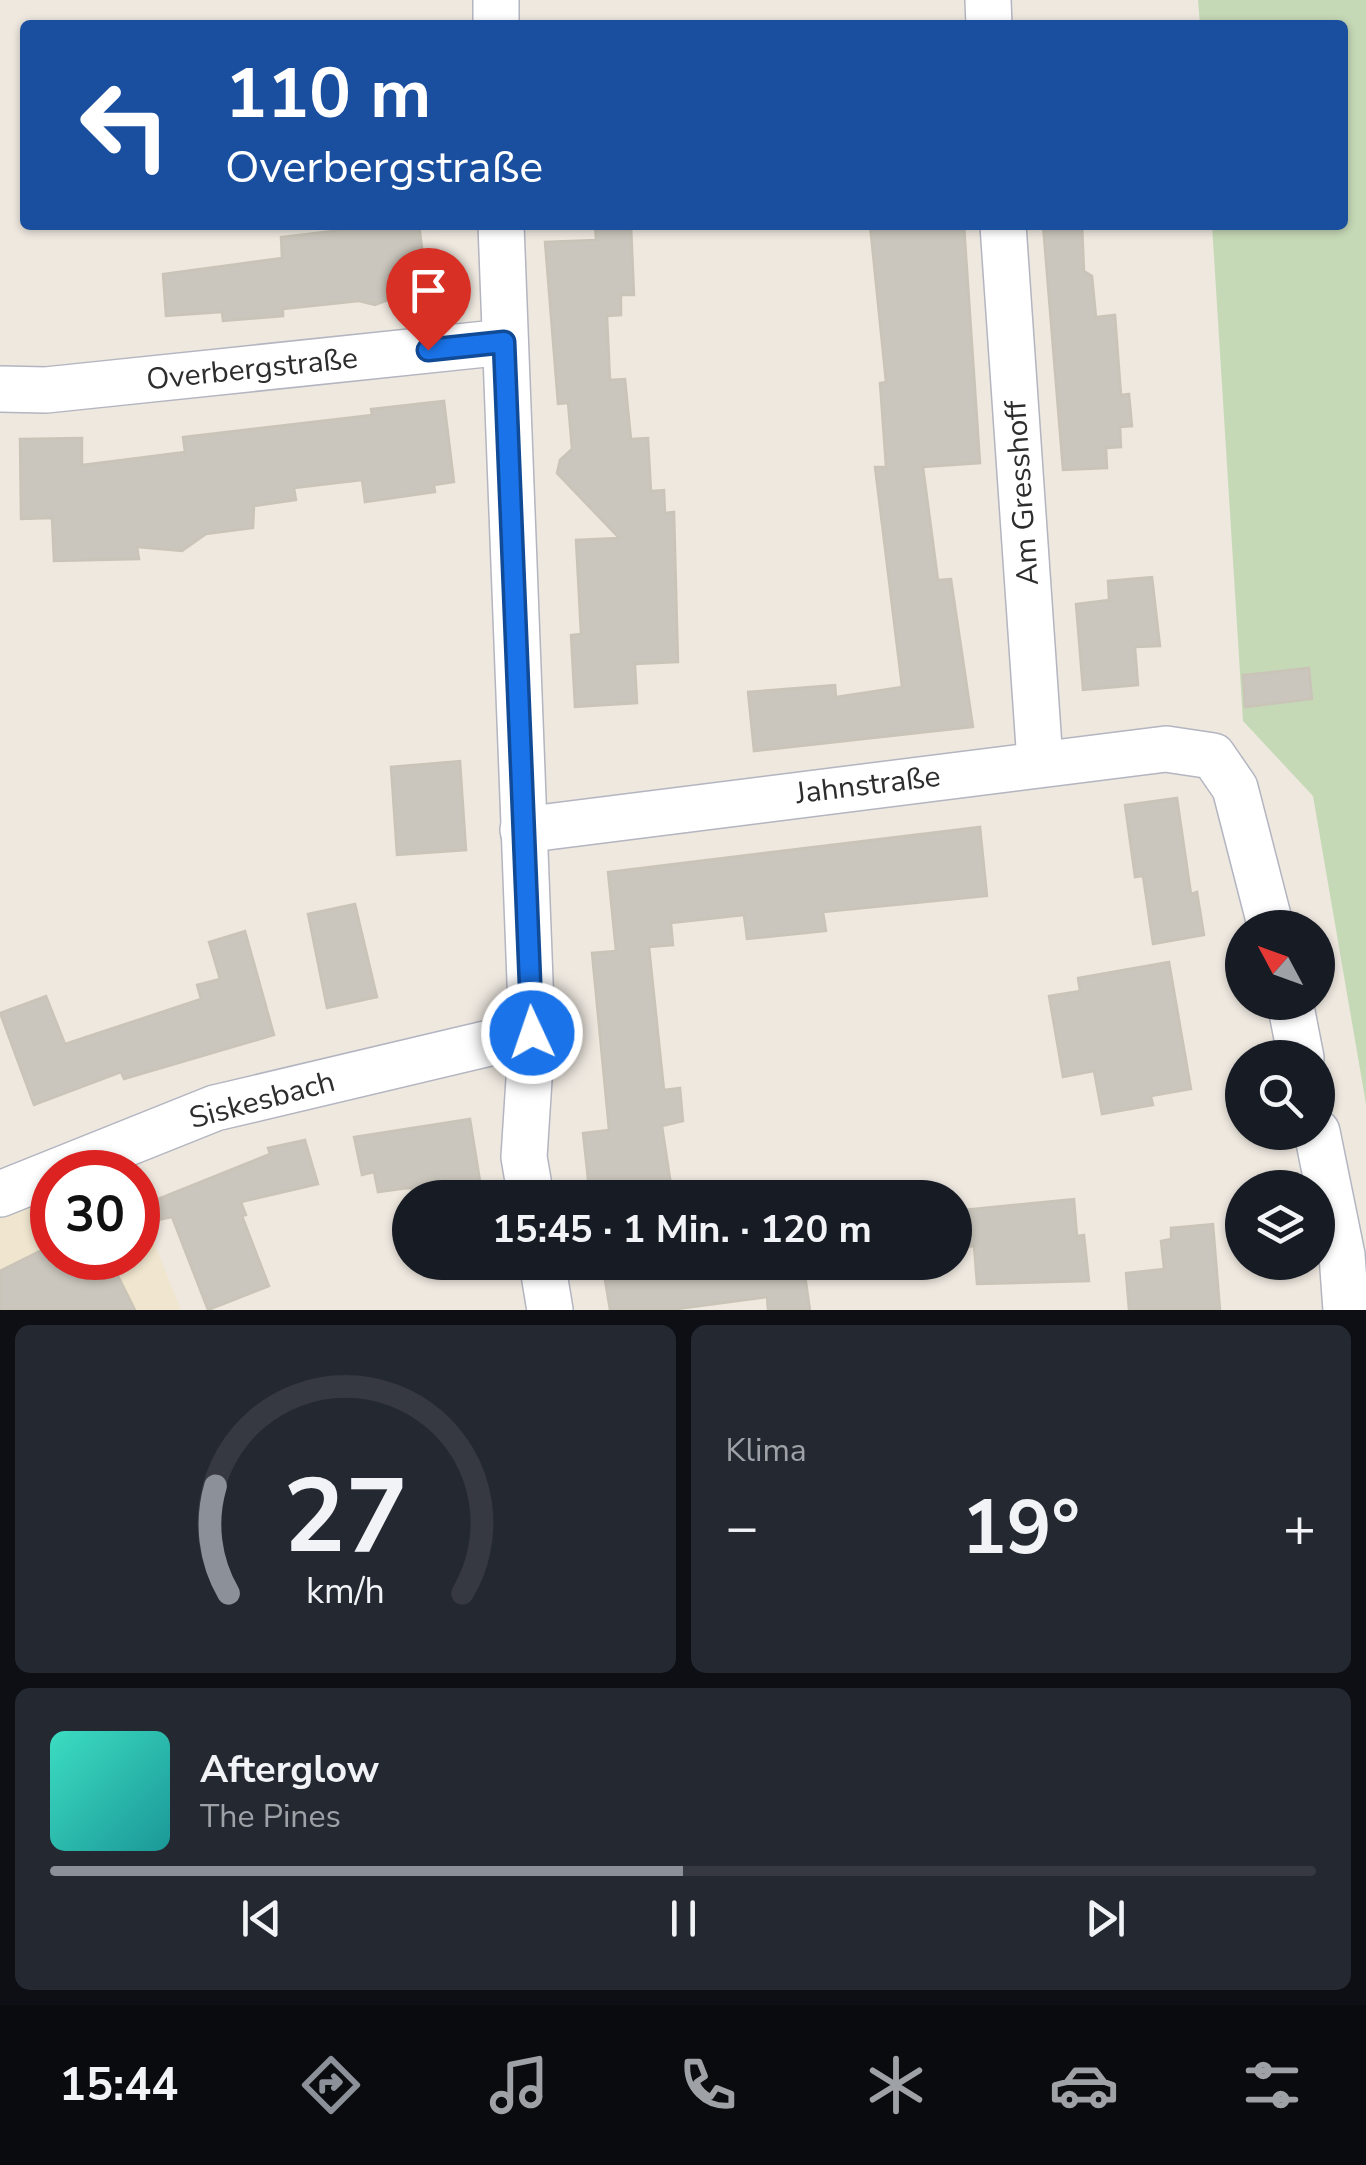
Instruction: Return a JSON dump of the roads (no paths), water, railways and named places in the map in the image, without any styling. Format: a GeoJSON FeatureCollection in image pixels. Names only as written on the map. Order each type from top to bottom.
{"type":"FeatureCollection","features":[{"type":"Feature","properties":{"kind":"street"},"geometry":{"type":"LineString","coordinates":[[502,230],[532,1033],[524,1157],[528,1180]]}},
{"type":"Feature","properties":{"kind":"street","name":"Am Gresshoff"},"geometry":{"type":"LineString","coordinates":[[1003,230],[1040,762]]}},
{"type":"Feature","properties":{"kind":"street","name":"Overbergstraße"},"geometry":{"type":"LineString","coordinates":[[0,389],[46,390],[504,342]]}},
{"type":"Feature","properties":{"kind":"street","name":"Jahnstraße"},"geometry":{"type":"LineString","coordinates":[[523,830],[1166,749],[1213,756],[1234,788],[1266,910]]}},
{"type":"Feature","properties":{"kind":"street","name":"Siskesbach"},"geometry":{"type":"LineString","coordinates":[[0,1194],[215,1108],[532,1033]]}},
{"type":"Feature","properties":{"kind":"street"},"geometry":{"type":"LineString","coordinates":[[1323,1150],[1354,1253],[1346,1310]]}},
{"type":"Feature","properties":{"kind":"street"},"geometry":{"type":"LineString","coordinates":[[545,1280],[550,1310]]}}]}
